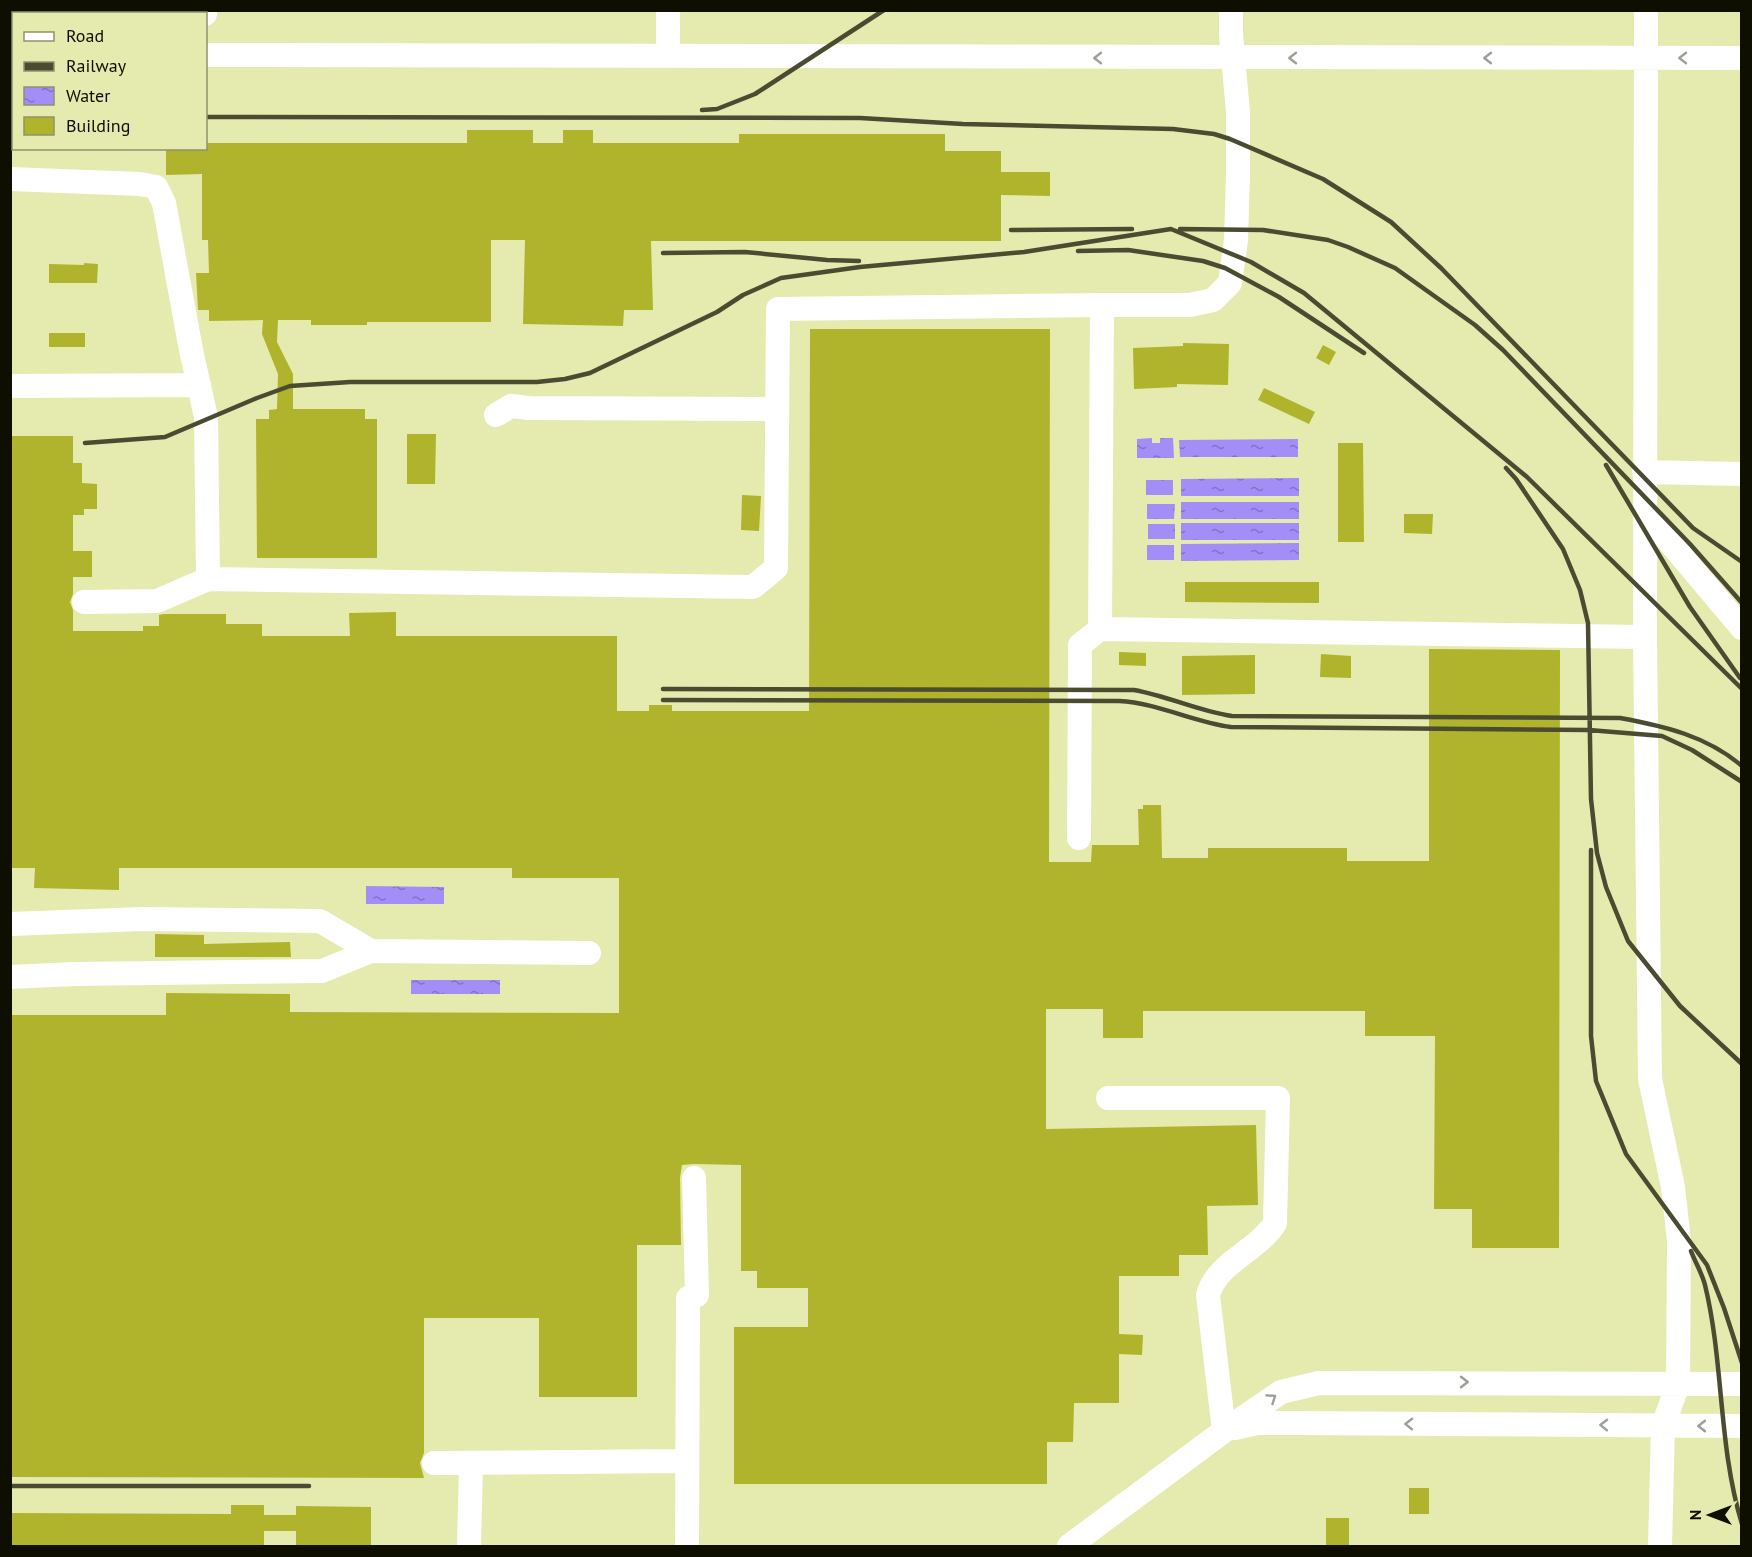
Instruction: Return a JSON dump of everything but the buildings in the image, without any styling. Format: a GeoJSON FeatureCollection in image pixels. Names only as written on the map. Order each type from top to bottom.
{"type":"FeatureCollection","features":[{"type":"Feature","properties":{"kind":"lane"},"geometry":{"type":"LineString","coordinates":[[668,10],[668,56]]}},
{"type":"Feature","properties":{"kind":"lane"},"geometry":{"type":"LineString","coordinates":[[84,602],[157,601],[208,579],[753,587],[776,568],[778,309],[1190,305],[1213,300],[1230,283],[1236,240],[1238,174],[1238,112],[1231,10]]}},
{"type":"Feature","properties":{"kind":"lane"},"geometry":{"type":"LineString","coordinates":[[1646,10],[1644,472],[1650,1079],[1676,1210],[1679,1241],[1680,1317],[1677,1384],[1663,1426],[1660,1546]]}},
{"type":"Feature","properties":{"kind":"lane"},"geometry":{"type":"LineString","coordinates":[[207,55],[1742,58]]}},
{"type":"Feature","properties":{"kind":"lane"},"geometry":{"type":"LineString","coordinates":[[10,179],[140,184],[156,187],[164,203],[207,417],[208,579]]}},
{"type":"Feature","properties":{"kind":"lane"},"geometry":{"type":"LineString","coordinates":[[1100,629],[1102,305]]}},
{"type":"Feature","properties":{"kind":"lane"},"geometry":{"type":"LineString","coordinates":[[10,386],[199,385]]}},
{"type":"Feature","properties":{"kind":"lane"},"geometry":{"type":"LineString","coordinates":[[496,415],[511,406],[777,409]]}},
{"type":"Feature","properties":{"kind":"lane"},"geometry":{"type":"LineString","coordinates":[[1644,472],[1742,474]]}},
{"type":"Feature","properties":{"kind":"lane"},"geometry":{"type":"LineString","coordinates":[[1646,514],[1742,628]]}},
{"type":"Feature","properties":{"kind":"lane"},"geometry":{"type":"LineString","coordinates":[[1079,838],[1080,645],[1100,629],[1645,637]]}},
{"type":"Feature","properties":{"kind":"lane"},"geometry":{"type":"LineString","coordinates":[[10,924],[143,919],[320,921],[371,951]]}},
{"type":"Feature","properties":{"kind":"lane"},"geometry":{"type":"LineString","coordinates":[[10,977],[322,971],[371,951],[589,954]]}},
{"type":"Feature","properties":{"kind":"lane"},"geometry":{"type":"LineString","coordinates":[[1108,1098],[1278,1098],[1275,1223],[1268,1235],[1220,1273],[1211,1283],[1208,1295],[1224,1431]]}},
{"type":"Feature","properties":{"kind":"lane"},"geometry":{"type":"LineString","coordinates":[[687,1546],[688,1298],[697,1295],[694,1178]]}},
{"type":"Feature","properties":{"kind":"lane"},"geometry":{"type":"LineString","coordinates":[[1069,1546],[1224,1431],[1281,1392],[1319,1383],[1742,1384]]}},
{"type":"Feature","properties":{"kind":"lane"},"geometry":{"type":"LineString","coordinates":[[1224,1431],[1257,1423],[1742,1426]]}},
{"type":"Feature","properties":{"kind":"lane"},"geometry":{"type":"LineString","coordinates":[[434,1463],[687,1461]]}},
{"type":"Feature","properties":{"kind":"lane"},"geometry":{"type":"LineString","coordinates":[[469,1546],[471,1463]]}},
{"type":"Feature","properties":{"kind":"water"},"geometry":{"type":"Polygon","coordinates":[[[1152,438],[1152,443],[1160,443],[1160,438],[1173,438],[1174,458],[1137,458],[1137,439],[1152,438]]]}},
{"type":"Feature","properties":{"kind":"water"},"geometry":{"type":"Polygon","coordinates":[[[1298,439],[1298,457],[1180,457],[1179,440],[1298,439]]]}},
{"type":"Feature","properties":{"kind":"water"},"geometry":{"type":"Polygon","coordinates":[[[1299,478],[1299,496],[1181,496],[1181,479],[1299,478]]]}},
{"type":"Feature","properties":{"kind":"water"},"geometry":{"type":"Polygon","coordinates":[[[1146,480],[1173,480],[1173,495],[1146,495],[1146,480]]]}},
{"type":"Feature","properties":{"kind":"water"},"geometry":{"type":"Polygon","coordinates":[[[1181,502],[1299,502],[1299,519],[1181,519],[1181,502]]]}},
{"type":"Feature","properties":{"kind":"water"},"geometry":{"type":"Polygon","coordinates":[[[1147,504],[1175,504],[1174,519],[1147,519],[1147,504]]]}},
{"type":"Feature","properties":{"kind":"water"},"geometry":{"type":"Polygon","coordinates":[[[1181,523],[1299,523],[1299,540],[1181,540],[1181,523]]]}},
{"type":"Feature","properties":{"kind":"water"},"geometry":{"type":"Polygon","coordinates":[[[1148,524],[1175,524],[1175,539],[1148,539],[1148,524]]]}},
{"type":"Feature","properties":{"kind":"water"},"geometry":{"type":"Polygon","coordinates":[[[1299,543],[1299,560],[1181,561],[1181,544],[1299,543]]]}},
{"type":"Feature","properties":{"kind":"water"},"geometry":{"type":"Polygon","coordinates":[[[1147,545],[1174,545],[1174,560],[1147,560],[1147,545]]]}},
{"type":"Feature","properties":{"kind":"water"},"geometry":{"type":"Polygon","coordinates":[[[366,886],[444,887],[444,904],[366,904],[366,886]]]}},
{"type":"Feature","properties":{"kind":"water"},"geometry":{"type":"Polygon","coordinates":[[[411,980],[500,980],[500,994],[411,994],[411,980]]]}},
{"type":"Feature","properties":{"kind":"railway"},"geometry":{"type":"LineString","coordinates":[[702,110],[717,109],[755,94],[884,10]]}},
{"type":"Feature","properties":{"kind":"railway"},"geometry":{"type":"LineString","coordinates":[[207,117],[860,118],[963,124],[1173,129],[1214,134],[1323,179],[1391,222],[1441,268],[1693,528],[1742,562]]}},
{"type":"Feature","properties":{"kind":"railway"},"geometry":{"type":"LineString","coordinates":[[1011,230],[1132,229]]}},
{"type":"Feature","properties":{"kind":"railway"},"geometry":{"type":"LineString","coordinates":[[85,443],[165,437],[290,386],[350,382],[537,382],[565,379],[590,373],[717,312],[743,295],[781,278],[860,267],[1024,252],[1171,229],[1251,262],[1304,293],[1527,477],[1742,689]]}},
{"type":"Feature","properties":{"kind":"railway"},"geometry":{"type":"LineString","coordinates":[[1180,229],[1263,230],[1328,240],[1395,268],[1475,325],[1503,350],[1690,544],[1742,603]]}},
{"type":"Feature","properties":{"kind":"railway"},"geometry":{"type":"LineString","coordinates":[[1078,251],[1128,250],[1203,261],[1225,268],[1279,297],[1364,353]]}},
{"type":"Feature","properties":{"kind":"railway"},"geometry":{"type":"LineString","coordinates":[[663,253],[745,252],[859,261]]}},
{"type":"Feature","properties":{"kind":"railway"},"geometry":{"type":"LineString","coordinates":[[1606,465],[1690,607],[1740,678]]}},
{"type":"Feature","properties":{"kind":"railway"},"geometry":{"type":"LineString","coordinates":[[1506,468],[1516,479],[1563,549],[1580,590],[1588,623],[1591,799],[1597,853],[1606,887],[1628,941],[1680,1006],[1742,1064]]}},
{"type":"Feature","properties":{"kind":"railway"},"geometry":{"type":"LineString","coordinates":[[663,689],[1134,690],[1232,716],[1620,718],[1669,729],[1700,740],[1742,766]]}},
{"type":"Feature","properties":{"kind":"railway"},"geometry":{"type":"LineString","coordinates":[[663,700],[1119,701],[1148,705],[1231,727],[1589,730],[1662,736],[1692,750],[1742,782]]}},
{"type":"Feature","properties":{"kind":"railway"},"geometry":{"type":"LineString","coordinates":[[1591,850],[1591,1036],[1596,1081],[1626,1154],[1707,1265],[1742,1363]]}},
{"type":"Feature","properties":{"kind":"railway"},"geometry":{"type":"LineString","coordinates":[[1691,1251],[1704,1281],[1711,1314],[1729,1465],[1742,1524]]}},
{"type":"Feature","properties":{"kind":"railway"},"geometry":{"type":"LineString","coordinates":[[10,1486],[309,1486]]}}]}
